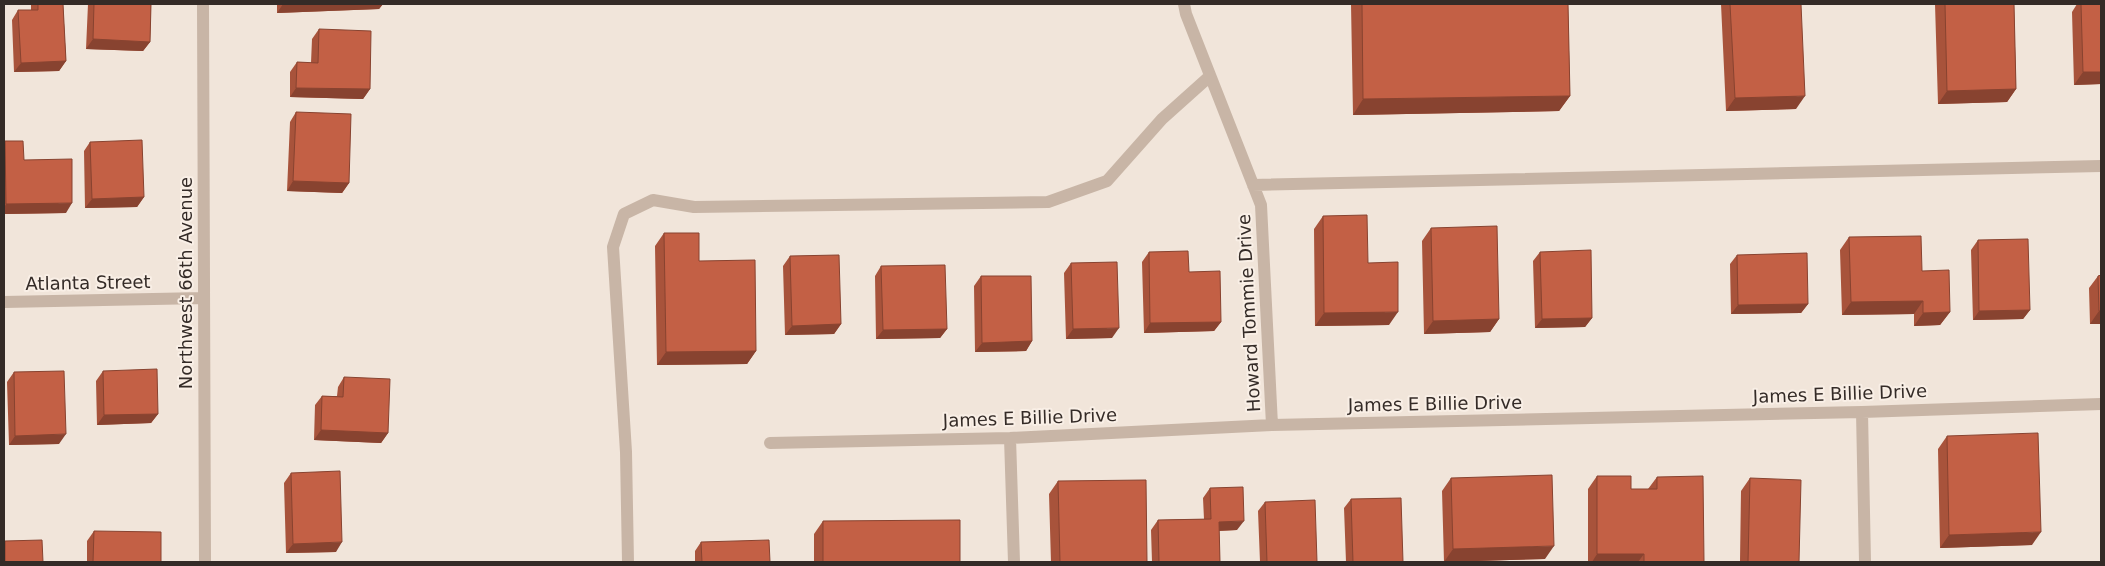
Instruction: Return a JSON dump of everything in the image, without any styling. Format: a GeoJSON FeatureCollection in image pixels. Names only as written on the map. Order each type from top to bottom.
{"type":"FeatureCollection","features":[{"type":"Feature","properties":{"kind":"street","name":"Northwest 66th Avenue"},"geometry":{"type":"LineString","coordinates":[[203,4],[204,562]]}},
{"type":"Feature","properties":{"kind":"street","name":"Howard Tommie Drive"},"geometry":{"type":"LineString","coordinates":[[1184,4],[1186,14],[1261,205],[1272,425]]}},
{"type":"Feature","properties":{"kind":"street"},"geometry":{"type":"LineString","coordinates":[[628,562],[626,452],[613,247],[624,214],[653,200],[694,207],[1048,202],[1107,181],[1162,118],[1210,76]]}},
{"type":"Feature","properties":{"kind":"street"},"geometry":{"type":"LineString","coordinates":[[1254,185],[2101,166]]}},
{"type":"Feature","properties":{"kind":"street","name":"Atlanta Street"},"geometry":{"type":"LineString","coordinates":[[4,302],[203,298]]}},
{"type":"Feature","properties":{"kind":"street","name":"James E Billie Drive"},"geometry":{"type":"LineString","coordinates":[[770,442],[1010,438],[1272,425],[1862,412],[2101,404]]}},
{"type":"Feature","properties":{"kind":"street"},"geometry":{"type":"LineString","coordinates":[[1862,412],[1865,562]]}},
{"type":"Feature","properties":{"kind":"street"},"geometry":{"type":"LineString","coordinates":[[1010,438],[1014,562]]}},
{"type":"Feature","properties":{"kind":"building"},"geometry":{"type":"Polygon","coordinates":[[[38,4],[63,4],[66,61],[21,63],[18,10],[38,10],[38,4]]]}},
{"type":"Feature","properties":{"kind":"building"},"geometry":{"type":"Polygon","coordinates":[[[94,4],[151,4],[150,42],[93,39],[94,4]]]}},
{"type":"Feature","properties":{"kind":"building"},"geometry":{"type":"Polygon","coordinates":[[[1362,4],[1568,4],[1570,96],[1363,99],[1362,4]]]}},
{"type":"Feature","properties":{"kind":"building"},"geometry":{"type":"Polygon","coordinates":[[[1730,4],[1801,4],[1805,96],[1735,98],[1730,4]]]}},
{"type":"Feature","properties":{"kind":"building"},"geometry":{"type":"Polygon","coordinates":[[[1945,4],[2014,4],[2016,89],[1947,91],[1945,4]]]}},
{"type":"Feature","properties":{"kind":"building"},"geometry":{"type":"Polygon","coordinates":[[[2081,4],[2101,4],[2101,72],[2083,72],[2081,4]]]}},
{"type":"Feature","properties":{"kind":"building"},"geometry":{"type":"Polygon","coordinates":[[[319,29],[371,31],[370,89],[296,88],[297,62],[318,63],[319,29]]]}},
{"type":"Feature","properties":{"kind":"building"},"geometry":{"type":"Polygon","coordinates":[[[296,112],[351,114],[349,183],[293,181],[296,112]]]}},
{"type":"Feature","properties":{"kind":"building"},"geometry":{"type":"Polygon","coordinates":[[[142,140],[144,197],[92,199],[90,142],[142,140]]]}},
{"type":"Feature","properties":{"kind":"building"},"geometry":{"type":"Polygon","coordinates":[[[5,141],[23,141],[24,160],[72,159],[72,203],[6,204],[5,141]]]}},
{"type":"Feature","properties":{"kind":"building"},"geometry":{"type":"Polygon","coordinates":[[[1367,215],[1368,263],[1398,262],[1398,312],[1324,313],[1323,216],[1367,215]]]}},
{"type":"Feature","properties":{"kind":"building"},"geometry":{"type":"Polygon","coordinates":[[[1497,226],[1499,319],[1433,321],[1431,228],[1497,226]]]}},
{"type":"Feature","properties":{"kind":"building"},"geometry":{"type":"Polygon","coordinates":[[[664,233],[699,233],[699,261],[755,260],[756,351],[666,352],[664,233]]]}},
{"type":"Feature","properties":{"kind":"building"},"geometry":{"type":"Polygon","coordinates":[[[1921,236],[1922,271],[1949,270],[1950,312],[1923,313],[1923,301],[1851,302],[1849,237],[1921,236]]]}},
{"type":"Feature","properties":{"kind":"building"},"geometry":{"type":"Polygon","coordinates":[[[2028,239],[2030,310],[1979,311],[1978,240],[2028,239]]]}},
{"type":"Feature","properties":{"kind":"building"},"geometry":{"type":"Polygon","coordinates":[[[1591,250],[1592,318],[1542,319],[1540,252],[1591,250]]]}},
{"type":"Feature","properties":{"kind":"building"},"geometry":{"type":"Polygon","coordinates":[[[1188,251],[1189,272],[1220,271],[1221,322],[1150,323],[1149,252],[1188,251]]]}},
{"type":"Feature","properties":{"kind":"building"},"geometry":{"type":"Polygon","coordinates":[[[1807,253],[1808,304],[1738,305],[1737,255],[1807,253]]]}},
{"type":"Feature","properties":{"kind":"building"},"geometry":{"type":"Polygon","coordinates":[[[839,255],[841,324],[792,326],[790,256],[839,255]]]}},
{"type":"Feature","properties":{"kind":"building"},"geometry":{"type":"Polygon","coordinates":[[[1117,262],[1119,328],[1073,329],[1071,263],[1117,262]]]}},
{"type":"Feature","properties":{"kind":"building"},"geometry":{"type":"Polygon","coordinates":[[[945,265],[947,329],[883,330],[881,266],[945,265]]]}},
{"type":"Feature","properties":{"kind":"building"},"geometry":{"type":"Polygon","coordinates":[[[2101,275],[2101,311],[2099,311],[2098,276],[2101,275]]]}},
{"type":"Feature","properties":{"kind":"building"},"geometry":{"type":"Polygon","coordinates":[[[981,276],[1031,276],[1032,341],[982,343],[981,276]]]}},
{"type":"Feature","properties":{"kind":"building"},"geometry":{"type":"Polygon","coordinates":[[[157,369],[158,414],[104,415],[103,371],[157,369]]]}},
{"type":"Feature","properties":{"kind":"building"},"geometry":{"type":"Polygon","coordinates":[[[64,371],[66,434],[15,436],[14,372],[64,371]]]}},
{"type":"Feature","properties":{"kind":"building"},"geometry":{"type":"Polygon","coordinates":[[[344,377],[390,379],[388,433],[321,430],[322,396],[343,397],[344,377]]]}},
{"type":"Feature","properties":{"kind":"building"},"geometry":{"type":"Polygon","coordinates":[[[2038,433],[2041,532],[1949,535],[1947,436],[2038,433]]]}},
{"type":"Feature","properties":{"kind":"building"},"geometry":{"type":"Polygon","coordinates":[[[340,471],[342,542],[293,544],[291,473],[340,471]]]}},
{"type":"Feature","properties":{"kind":"building"},"geometry":{"type":"Polygon","coordinates":[[[1552,475],[1554,546],[1453,549],[1451,478],[1552,475]]]}},
{"type":"Feature","properties":{"kind":"building"},"geometry":{"type":"Polygon","coordinates":[[[1597,476],[1631,476],[1631,489],[1657,489],[1657,477],[1703,476],[1704,562],[1644,562],[1644,554],[1597,554],[1597,476]]]}},
{"type":"Feature","properties":{"kind":"building"},"geometry":{"type":"Polygon","coordinates":[[[1750,478],[1801,480],[1799,562],[1748,562],[1750,478]]]}},
{"type":"Feature","properties":{"kind":"building"},"geometry":{"type":"Polygon","coordinates":[[[1146,480],[1147,562],[1060,562],[1058,481],[1146,480]]]}},
{"type":"Feature","properties":{"kind":"building"},"geometry":{"type":"Polygon","coordinates":[[[1243,487],[1244,521],[1219,522],[1220,562],[1159,562],[1158,520],[1211,519],[1210,488],[1243,487]]]}},
{"type":"Feature","properties":{"kind":"building"},"geometry":{"type":"Polygon","coordinates":[[[1401,498],[1403,562],[1353,562],[1351,499],[1401,498]]]}},
{"type":"Feature","properties":{"kind":"building"},"geometry":{"type":"Polygon","coordinates":[[[1315,500],[1317,562],[1267,562],[1265,502],[1315,500]]]}},
{"type":"Feature","properties":{"kind":"building"},"geometry":{"type":"Polygon","coordinates":[[[960,520],[960,562],[823,562],[823,521],[960,520]]]}},
{"type":"Feature","properties":{"kind":"building"},"geometry":{"type":"Polygon","coordinates":[[[94,531],[161,532],[161,562],[93,562],[94,531]]]}},
{"type":"Feature","properties":{"kind":"building"},"geometry":{"type":"Polygon","coordinates":[[[42,540],[43,562],[5,562],[5,541],[42,540]]]}},
{"type":"Feature","properties":{"kind":"building"},"geometry":{"type":"Polygon","coordinates":[[[769,540],[770,562],[702,562],[701,542],[769,540]]]}}]}
